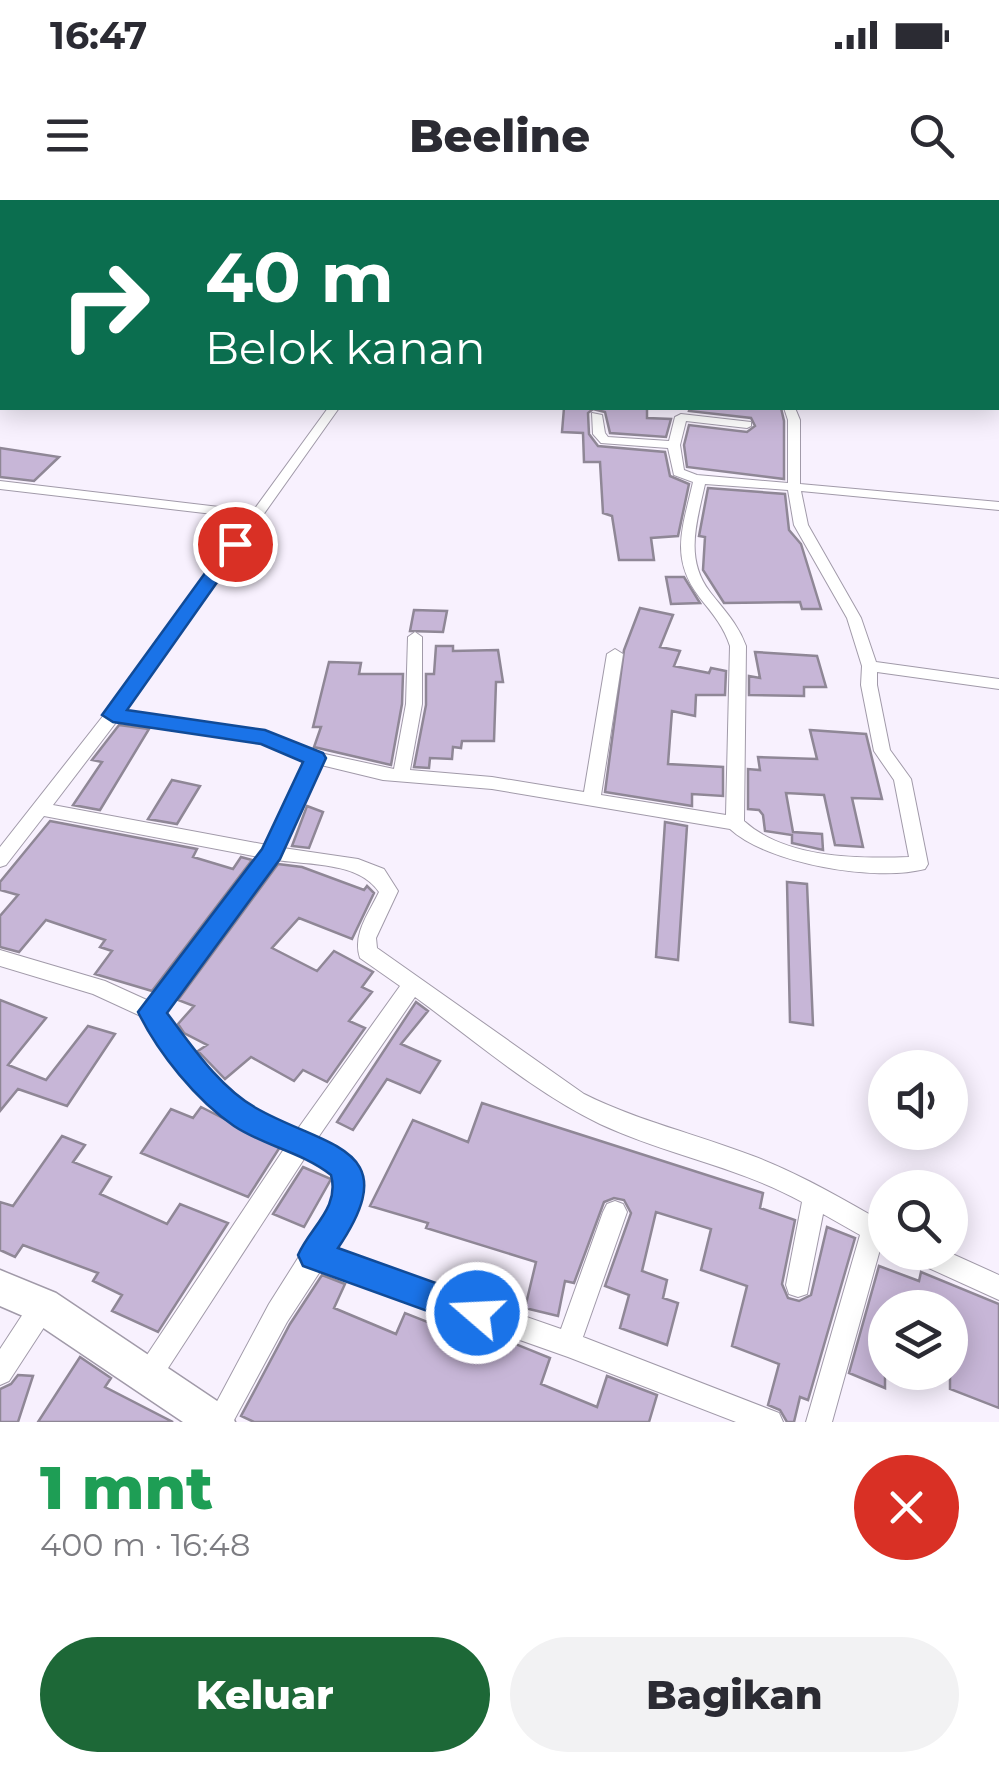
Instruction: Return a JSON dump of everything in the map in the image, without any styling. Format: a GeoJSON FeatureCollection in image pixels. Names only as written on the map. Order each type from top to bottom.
{"type":"FeatureCollection","features":[{"type":"Feature","properties":{"kind":"street"},"geometry":{"type":"LineString","coordinates":[[0,860],[44,809],[332,410]]}},
{"type":"Feature","properties":{"kind":"street"},"geometry":{"type":"LineString","coordinates":[[113,715],[265,737],[316,758],[401,776],[492,783],[735,823],[752,840],[773,848],[867,864],[919,864],[902,779],[882,752],[869,686],[870,666],[854,618],[801,525],[794,488],[791,410]]}},
{"type":"Feature","properties":{"kind":"street"},"geometry":{"type":"LineString","coordinates":[[747,424],[682,412],[674,444],[680,474],[700,480],[999,506]]}},
{"type":"Feature","properties":{"kind":"street"},"geometry":{"type":"LineString","coordinates":[[596,416],[598,434],[605,440],[674,444]]}},
{"type":"Feature","properties":{"kind":"street"},"geometry":{"type":"LineString","coordinates":[[700,480],[690,542],[690,571],[734,628],[738,646],[735,823]]}},
{"type":"Feature","properties":{"kind":"street"},"geometry":{"type":"LineString","coordinates":[[0,486],[255,515]]}},
{"type":"Feature","properties":{"kind":"street"},"geometry":{"type":"LineString","coordinates":[[401,776],[414,704],[414,637]]}},
{"type":"Feature","properties":{"kind":"street"},"geometry":{"type":"LineString","coordinates":[[591,800],[614,654]]}},
{"type":"Feature","properties":{"kind":"street"},"geometry":{"type":"LineString","coordinates":[[870,666],[999,684]]}},
{"type":"Feature","properties":{"kind":"street"},"geometry":{"type":"LineString","coordinates":[[152,1012],[272,853],[316,758]]}},
{"type":"Feature","properties":{"kind":"street"},"geometry":{"type":"LineString","coordinates":[[44,809],[272,853],[352,864],[377,874],[388,887],[388,896],[365,946],[367,952],[576,1101],[612,1120],[749,1165],[868,1228]]}},
{"type":"Feature","properties":{"kind":"street"},"geometry":{"type":"LineString","coordinates":[[0,958],[98,987],[152,1012],[193,1070],[220,1095],[255,1123],[336,1159],[344,1167],[349,1186],[343,1216],[314,1255],[217,1422],[42,1306],[0,1288]]}},
{"type":"Feature","properties":{"kind":"street"},"geometry":{"type":"LineString","coordinates":[[148,1376],[301,1144],[413,984]]}},
{"type":"Feature","properties":{"kind":"street"},"geometry":{"type":"LineString","coordinates":[[798,1285],[815,1197]]}},
{"type":"Feature","properties":{"kind":"street"},"geometry":{"type":"LineString","coordinates":[[568,1344],[615,1212]]}},
{"type":"Feature","properties":{"kind":"street"},"geometry":{"type":"LineString","coordinates":[[314,1255],[568,1344],[770,1422]]}},
{"type":"Feature","properties":{"kind":"street"},"geometry":{"type":"LineString","coordinates":[[819,1422],[868,1268]]}},
{"type":"Feature","properties":{"kind":"street"},"geometry":{"type":"LineString","coordinates":[[960,1270],[999,1288]]}},
{"type":"Feature","properties":{"kind":"street"},"geometry":{"type":"LineString","coordinates":[[0,1372],[42,1306]]}},
{"type":"Feature","properties":{"kind":"building"},"geometry":{"type":"Polygon","coordinates":[[[564,410],[592,410],[588,413],[589,434],[598,446],[665,452],[670,476],[689,484],[678,536],[651,538],[654,560],[619,560],[612,516],[603,513],[600,462],[584,462],[583,433],[562,432],[564,410]]]}},
{"type":"Feature","properties":{"kind":"building"},"geometry":{"type":"Polygon","coordinates":[[[597,410],[647,410],[647,418],[671,419],[666,437],[610,433],[605,412],[597,410]]]}},
{"type":"Feature","properties":{"kind":"building"},"geometry":{"type":"Polygon","coordinates":[[[781,410],[784,479],[687,467],[684,445],[689,425],[747,432],[755,426],[751,418],[689,411],[781,410]]]}},
{"type":"Feature","properties":{"kind":"building"},"geometry":{"type":"Polygon","coordinates":[[[0,448],[59,457],[34,481],[0,477],[0,448]]]}},
{"type":"Feature","properties":{"kind":"building"},"geometry":{"type":"Polygon","coordinates":[[[708,488],[785,494],[789,530],[801,544],[821,609],[802,609],[800,602],[724,603],[703,570],[705,537],[699,536],[708,488]]]}},
{"type":"Feature","properties":{"kind":"building"},"geometry":{"type":"Polygon","coordinates":[[[666,577],[684,577],[700,603],[671,604],[666,577]]]}},
{"type":"Feature","properties":{"kind":"building"},"geometry":{"type":"Polygon","coordinates":[[[640,608],[673,615],[660,647],[680,651],[674,666],[709,673],[711,668],[726,671],[725,695],[696,695],[695,716],[672,711],[668,764],[723,767],[723,796],[692,794],[692,806],[605,792],[624,650],[640,608]]]}},
{"type":"Feature","properties":{"kind":"building"},"geometry":{"type":"Polygon","coordinates":[[[414,610],[447,611],[443,632],[410,631],[414,610]]]}},
{"type":"Feature","properties":{"kind":"building"},"geometry":{"type":"Polygon","coordinates":[[[436,646],[453,646],[453,651],[498,650],[503,682],[496,682],[494,741],[462,741],[461,748],[453,747],[452,759],[430,758],[429,768],[414,767],[426,705],[426,674],[434,674],[436,646]]]}},
{"type":"Feature","properties":{"kind":"building"},"geometry":{"type":"Polygon","coordinates":[[[755,652],[817,656],[826,687],[804,687],[804,696],[749,695],[749,676],[760,678],[755,652]]]}},
{"type":"Feature","properties":{"kind":"building"},"geometry":{"type":"Polygon","coordinates":[[[329,662],[361,663],[359,674],[403,674],[391,765],[314,747],[321,727],[313,727],[329,662]]]}},
{"type":"Feature","properties":{"kind":"building"},"geometry":{"type":"Polygon","coordinates":[[[119,725],[149,729],[100,810],[73,805],[102,762],[92,760],[119,725]]]}},
{"type":"Feature","properties":{"kind":"building"},"geometry":{"type":"Polygon","coordinates":[[[810,730],[866,734],[882,799],[852,798],[863,847],[835,845],[824,795],[786,793],[793,832],[822,834],[823,850],[792,843],[792,835],[765,831],[763,815],[759,810],[748,809],[748,769],[760,770],[758,757],[817,759],[810,730]]]}},
{"type":"Feature","properties":{"kind":"building"},"geometry":{"type":"Polygon","coordinates":[[[172,780],[200,786],[177,824],[148,819],[172,780]]]}},
{"type":"Feature","properties":{"kind":"building"},"geometry":{"type":"Polygon","coordinates":[[[307,806],[323,812],[309,848],[292,846],[307,806]]]}},
{"type":"Feature","properties":{"kind":"building"},"geometry":{"type":"Polygon","coordinates":[[[50,821],[197,849],[193,857],[233,869],[241,857],[252,860],[152,991],[95,974],[112,951],[100,947],[105,940],[46,920],[19,952],[0,947],[0,916],[18,895],[0,890],[0,882],[50,821]]]}},
{"type":"Feature","properties":{"kind":"building"},"geometry":{"type":"Polygon","coordinates":[[[665,822],[687,826],[678,960],[656,957],[665,822]]]}},
{"type":"Feature","properties":{"kind":"building"},"geometry":{"type":"Polygon","coordinates":[[[278,864],[302,867],[364,890],[367,886],[374,893],[352,939],[299,918],[272,948],[317,971],[334,951],[373,972],[362,987],[372,992],[349,1021],[365,1028],[327,1082],[303,1070],[294,1081],[251,1057],[225,1079],[198,1051],[207,1045],[184,1033],[178,1024],[194,1006],[178,1000],[278,864]]]}},
{"type":"Feature","properties":{"kind":"building"},"geometry":{"type":"Polygon","coordinates":[[[787,882],[807,884],[813,1025],[790,1022],[787,882]]]}},
{"type":"Feature","properties":{"kind":"building"},"geometry":{"type":"Polygon","coordinates":[[[0,1000],[46,1018],[8,1065],[46,1080],[88,1026],[115,1034],[67,1106],[18,1089],[0,1111],[0,1000]]]}},
{"type":"Feature","properties":{"kind":"building"},"geometry":{"type":"Polygon","coordinates":[[[416,1002],[428,1011],[401,1044],[440,1061],[420,1093],[387,1079],[353,1130],[337,1122],[416,1002]]]}},
{"type":"Feature","properties":{"kind":"building"},"geometry":{"type":"Polygon","coordinates":[[[482,1103],[763,1193],[760,1208],[795,1220],[782,1284],[788,1298],[799,1301],[811,1295],[827,1227],[855,1238],[808,1400],[800,1397],[794,1422],[787,1422],[780,1410],[768,1405],[779,1364],[732,1346],[747,1286],[701,1270],[711,1229],[656,1212],[642,1271],[667,1280],[663,1298],[678,1303],[667,1345],[620,1328],[629,1295],[605,1286],[631,1213],[624,1200],[604,1202],[574,1283],[565,1281],[558,1316],[525,1308],[536,1262],[370,1206],[413,1120],[468,1142],[482,1103]]]}},
{"type":"Feature","properties":{"kind":"building"},"geometry":{"type":"Polygon","coordinates":[[[201,1107],[280,1147],[248,1197],[141,1153],[171,1109],[193,1118],[201,1107]]]}},
{"type":"Feature","properties":{"kind":"building"},"geometry":{"type":"Polygon","coordinates":[[[62,1136],[85,1145],[73,1162],[111,1177],[100,1194],[167,1224],[180,1204],[228,1223],[158,1332],[112,1311],[122,1295],[93,1281],[98,1273],[23,1245],[15,1257],[0,1250],[0,1202],[13,1206],[62,1136]]]}},
{"type":"Feature","properties":{"kind":"building"},"geometry":{"type":"Polygon","coordinates":[[[303,1167],[331,1179],[304,1227],[273,1214],[303,1167]]]}},
{"type":"Feature","properties":{"kind":"building"},"geometry":{"type":"Polygon","coordinates":[[[878,1270],[890,1270],[919,1281],[921,1272],[965,1290],[872,1290],[878,1270]]]}},
{"type":"Feature","properties":{"kind":"building"},"geometry":{"type":"Polygon","coordinates":[[[322,1275],[345,1284],[334,1308],[396,1334],[405,1313],[450,1331],[454,1321],[503,1339],[550,1358],[541,1384],[597,1407],[607,1376],[657,1395],[649,1422],[254,1422],[241,1416],[290,1324],[322,1275]]]}},
{"type":"Feature","properties":{"kind":"building"},"geometry":{"type":"Polygon","coordinates":[[[968,1291],[999,1304],[999,1408],[953,1390],[968,1390],[968,1291]]]}},
{"type":"Feature","properties":{"kind":"building"},"geometry":{"type":"Polygon","coordinates":[[[868,1305],[868,1381],[849,1373],[868,1305]]]}},
{"type":"Feature","properties":{"kind":"building"},"geometry":{"type":"Polygon","coordinates":[[[80,1357],[111,1378],[105,1387],[173,1422],[38,1422],[80,1357]]]}},
{"type":"Feature","properties":{"kind":"building"},"geometry":{"type":"Polygon","coordinates":[[[18,1375],[33,1376],[18,1422],[0,1422],[0,1389],[18,1375]]]}},
{"type":"Feature","properties":{"kind":"route"},"geometry":{"type":"LineString","coordinates":[[235,544],[113,715],[252,734],[316,758],[272,853],[152,1012],[193,1070],[244,1116],[266,1130],[328,1154],[344,1167],[350,1194],[346,1209],[314,1255],[477,1313]]}}]}
